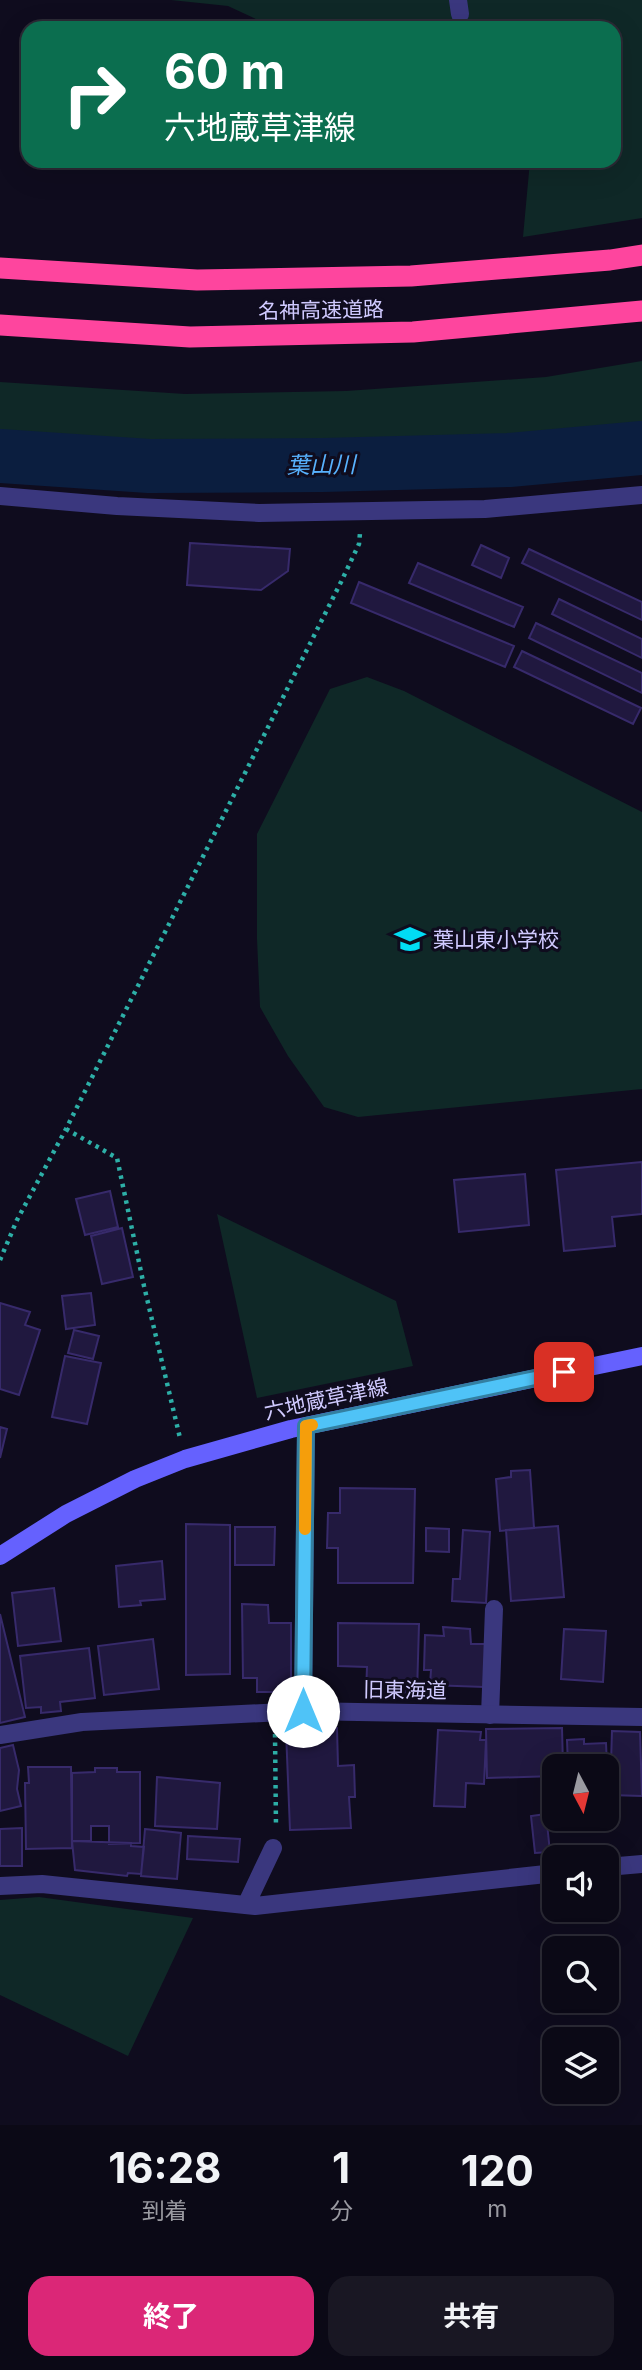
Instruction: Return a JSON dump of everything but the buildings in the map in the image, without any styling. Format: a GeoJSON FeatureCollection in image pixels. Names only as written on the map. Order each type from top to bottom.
{"type":"FeatureCollection","features":[{"type":"Feature","properties":{"kind":"highway","name":"名神高速道路"},"geometry":{"type":"LineString","coordinates":[[0,268],[197,279],[411,276],[610,260],[642,254]]}},
{"type":"Feature","properties":{"kind":"highway","name":"名神高速道路"},"geometry":{"type":"LineString","coordinates":[[0,325],[190,337],[413,332],[642,311]]}},
{"type":"Feature","properties":{"kind":"main road","name":"六地蔵草津線"},"geometry":{"type":"LineString","coordinates":[[0,1556],[66,1514],[135,1479],[236,1443],[642,1356]]}},
{"type":"Feature","properties":{"kind":"street"},"geometry":{"type":"LineString","coordinates":[[0,496],[117,506],[259,513],[485,509],[642,495]]}},
{"type":"Feature","properties":{"kind":"street"},"geometry":{"type":"LineString","coordinates":[[303,1711],[306,1426]]}},
{"type":"Feature","properties":{"kind":"street"},"geometry":{"type":"LineString","coordinates":[[490,1715],[494,1609]]}},
{"type":"Feature","properties":{"kind":"street","name":"旧東海道"},"geometry":{"type":"LineString","coordinates":[[0,1735],[82,1723],[303,1711],[642,1717]]}},
{"type":"Feature","properties":{"kind":"street"},"geometry":{"type":"LineString","coordinates":[[246,1905],[273,1848]]}},
{"type":"Feature","properties":{"kind":"street"},"geometry":{"type":"LineString","coordinates":[[619,1866],[642,1864]]}},
{"type":"Feature","properties":{"kind":"street"},"geometry":{"type":"LineString","coordinates":[[0,1886],[42,1884],[256,1906],[542,1874]]}},
{"type":"Feature","properties":{"kind":"path"},"geometry":{"type":"LineString","coordinates":[[0,1260],[17,1220],[66,1129],[341,582],[359,544],[363,511]]}},
{"type":"Feature","properties":{"kind":"path"},"geometry":{"type":"LineString","coordinates":[[66,1129],[117,1158],[185,1459]]}},
{"type":"Feature","properties":{"kind":"path"},"geometry":{"type":"LineString","coordinates":[[273,1848],[278,1819],[274,1713]]}},
{"type":"Feature","properties":{"kind":"green space"},"geometry":{"type":"Polygon","coordinates":[[[171,0],[642,0],[642,218],[523,237],[529,168],[621,168],[621,21],[260,21],[228,6],[171,0]]]}},
{"type":"Feature","properties":{"kind":"green space"},"geometry":{"type":"Polygon","coordinates":[[[642,361],[642,436],[429,450],[275,452],[97,449],[0,439],[0,382],[185,394],[346,391],[546,377],[642,361]]]}},
{"type":"Feature","properties":{"kind":"green space"},"geometry":{"type":"Polygon","coordinates":[[[367,677],[404,691],[642,812],[642,1089],[358,1117],[324,1107],[288,1056],[260,1007],[257,834],[330,689],[367,677]]]}},
{"type":"Feature","properties":{"kind":"green space"},"geometry":{"type":"Polygon","coordinates":[[[217,1214],[396,1301],[413,1366],[257,1398],[217,1214]]]}},
{"type":"Feature","properties":{"kind":"green space"},"geometry":{"type":"Polygon","coordinates":[[[39,1897],[193,1918],[128,2056],[0,1995],[0,1900],[39,1897]]]}},
{"type":"Feature","properties":{"kind":"waterway","name":"葉山川"},"geometry":{"type":"LineString","coordinates":[[0,456],[149,466],[323,465],[509,460],[642,448]]}},
{"type":"Feature","properties":{"kind":"slow traffic"},"geometry":{"type":"LineString","coordinates":[[305,1529],[306,1426],[312,1425]]}},
{"type":"Feature","properties":{"kind":"place","name":"葉山東小学校"},"geometry":{"type":"Point","coordinates":[410,939]}},
{"type":"Feature","properties":{"kind":"route"},"geometry":{"type":"LineString","coordinates":[[303,1711],[306,1426],[564,1372]]}}]}
